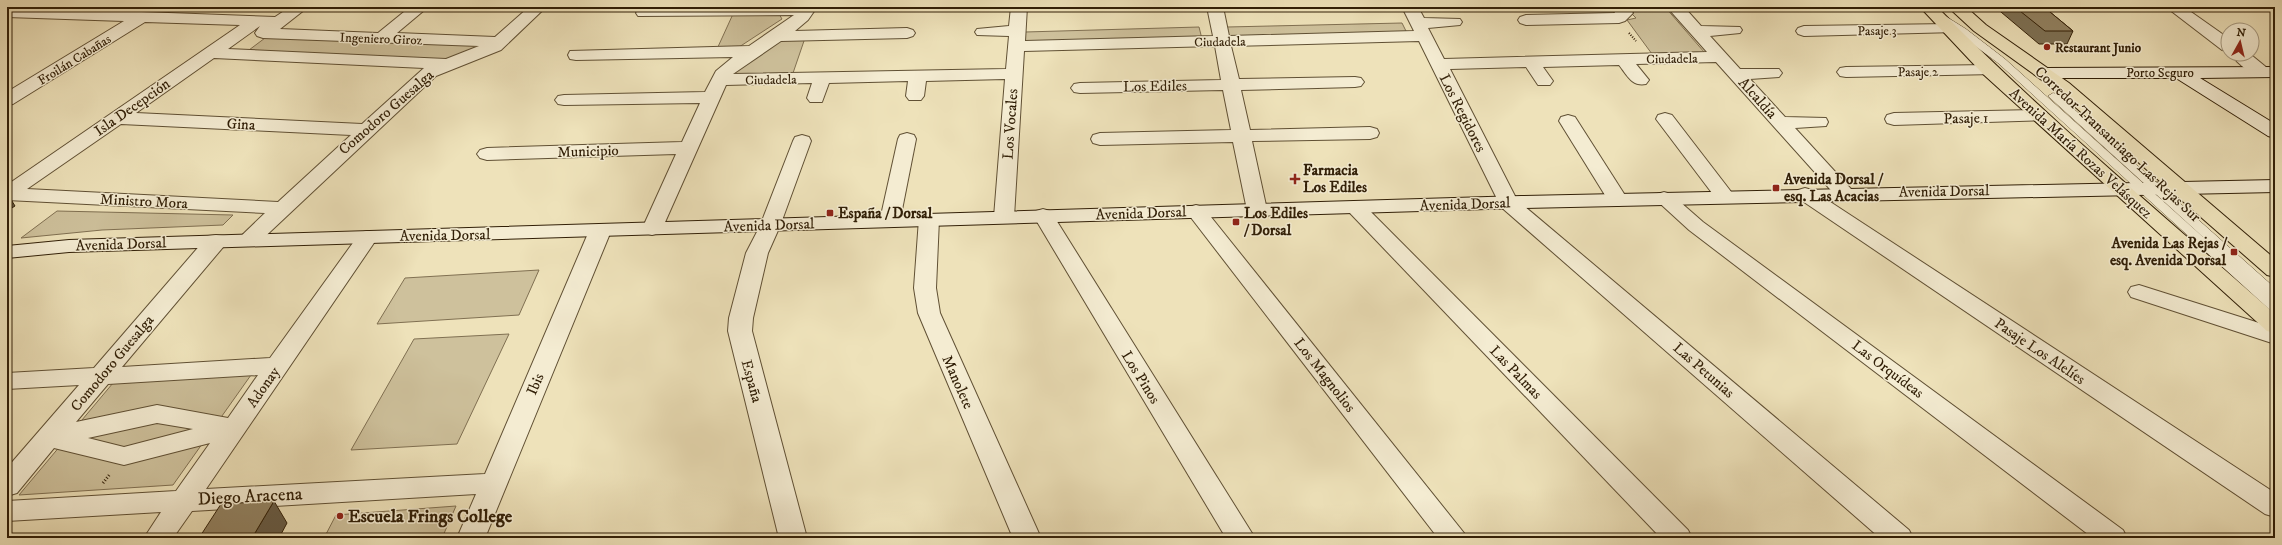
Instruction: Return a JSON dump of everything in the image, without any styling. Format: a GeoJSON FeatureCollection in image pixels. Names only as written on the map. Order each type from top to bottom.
{"type":"FeatureCollection","features":[{"type":"Feature","properties":{"kind":"main road"},"geometry":{"type":"LineString","coordinates":[[1956,7],[1980,28],[2045,73],[2275,270]]}},
{"type":"Feature","properties":{"kind":"main road","name":"Avenida María Rozas Velásquez"},"geometry":{"type":"LineString","coordinates":[[1931,9],[1989,70],[2038,116],[2138,187],[2275,326]]}},
{"type":"Feature","properties":{"kind":"street","name":"Isla Decepción"},"geometry":{"type":"LineString","coordinates":[[7,194],[210,53],[260,27],[279,22],[300,7]]}},
{"type":"Feature","properties":{"kind":"street"},"geometry":{"type":"LineString","coordinates":[[381,38],[420,7]]}},
{"type":"Feature","properties":{"kind":"street","name":"Comodoro Guesalga"},"geometry":{"type":"LineString","coordinates":[[248,240],[280,208],[426,75],[444,64],[488,49],[500,43],[538,7]]}},
{"type":"Feature","properties":{"kind":"street","name":"Los Vocales"},"geometry":{"type":"LineString","coordinates":[[1004,216],[1019,7]]}},
{"type":"Feature","properties":{"kind":"street"},"geometry":{"type":"LineString","coordinates":[[1214,7],[1257,210]]}},
{"type":"Feature","properties":{"kind":"street","name":"Los Regidores"},"geometry":{"type":"LineString","coordinates":[[1410,7],[1508,203]]}},
{"type":"Feature","properties":{"kind":"street","name":"Alcaldía"},"geometry":{"type":"LineString","coordinates":[[1675,7],[1844,194]]}},
{"type":"Feature","properties":{"kind":"street"},"geometry":{"type":"LineString","coordinates":[[2174,7],[2220,40]]}},
{"type":"Feature","properties":{"kind":"street"},"geometry":{"type":"LineString","coordinates":[[644,14],[711,10],[808,9]]}},
{"type":"Feature","properties":{"kind":"street"},"geometry":{"type":"LineString","coordinates":[[652,229],[719,80],[727,69],[799,19],[808,9]]}},
{"type":"Feature","properties":{"kind":"street","name":"Ingeniero Giroz"},"geometry":{"type":"LineString","coordinates":[[10,11],[142,17],[381,38],[500,43]]}},
{"type":"Feature","properties":{"kind":"street"},"geometry":{"type":"LineString","coordinates":[[1526,20],[1620,12]]}},
{"type":"Feature","properties":{"kind":"street","name":"Froilán Cabañas"},"geometry":{"type":"LineString","coordinates":[[7,100],[142,17]]}},
{"type":"Feature","properties":{"kind":"street"},"geometry":{"type":"LineString","coordinates":[[1421,30],[1454,22]]}},
{"type":"Feature","properties":{"kind":"street","name":"Isla Decepción"},"geometry":{"type":"LineString","coordinates":[[233,54],[260,27]]}},
{"type":"Feature","properties":{"kind":"street","name":"Pasaje 3"},"geometry":{"type":"LineString","coordinates":[[1804,32],[1950,29]]}},
{"type":"Feature","properties":{"kind":"street","name":"Ciudadela"},"geometry":{"type":"LineString","coordinates":[[1017,39],[1222,41],[1421,30]]}},
{"type":"Feature","properties":{"kind":"street"},"geometry":{"type":"LineString","coordinates":[[1697,31],[1734,30]]}},
{"type":"Feature","properties":{"kind":"street"},"geometry":{"type":"LineString","coordinates":[[983,32],[1017,39]]}},
{"type":"Feature","properties":{"kind":"street"},"geometry":{"type":"LineString","coordinates":[[774,36],[907,33]]}},
{"type":"Feature","properties":{"kind":"street"},"geometry":{"type":"LineString","coordinates":[[576,55],[753,51]]}},
{"type":"Feature","properties":{"kind":"street","name":"Ingeniero Giroz"},"geometry":{"type":"LineString","coordinates":[[210,53],[444,64]]}},
{"type":"Feature","properties":{"kind":"street","name":"Ciudadela"},"geometry":{"type":"LineString","coordinates":[[1439,64],[1721,57]]}},
{"type":"Feature","properties":{"kind":"street","name":"Ciudadela"},"geometry":{"type":"LineString","coordinates":[[1624,60],[1640,80]]}},
{"type":"Feature","properties":{"kind":"street"},"geometry":{"type":"LineString","coordinates":[[1531,62],[1544,81]]}},
{"type":"Feature","properties":{"kind":"street"},"geometry":{"type":"LineString","coordinates":[[2252,62],[2269,72]]}},
{"type":"Feature","properties":{"kind":"street","name":"Pasaje 2"},"geometry":{"type":"LineString","coordinates":[[1846,72],[1989,70]]}},
{"type":"Feature","properties":{"kind":"street","name":"Alcaldía"},"geometry":{"type":"LineString","coordinates":[[1735,74],[1773,72]]}},
{"type":"Feature","properties":{"kind":"street"},"geometry":{"type":"LineString","coordinates":[[2179,72],[2275,132]]}},
{"type":"Feature","properties":{"kind":"street","name":"Porto Seguro"},"geometry":{"type":"LineString","coordinates":[[2045,73],[2269,72]]}},
{"type":"Feature","properties":{"kind":"street","name":"Ciudadela"},"geometry":{"type":"LineString","coordinates":[[719,80],[1014,74]]}},
{"type":"Feature","properties":{"kind":"street"},"geometry":{"type":"LineString","coordinates":[[915,96],[918,76]]}},
{"type":"Feature","properties":{"kind":"street","name":"Ciudadela"},"geometry":{"type":"LineString","coordinates":[[816,98],[822,78]]}},
{"type":"Feature","properties":{"kind":"street","name":"Los Ediles"},"geometry":{"type":"LineString","coordinates":[[1080,88],[1355,82]]}},
{"type":"Feature","properties":{"kind":"street"},"geometry":{"type":"LineString","coordinates":[[564,100],[712,97]]}},
{"type":"Feature","properties":{"kind":"street","name":"Pasaje 1"},"geometry":{"type":"LineString","coordinates":[[1894,120],[2038,116]]}},
{"type":"Feature","properties":{"kind":"street","name":"Gina"},"geometry":{"type":"LineString","coordinates":[[116,118],[366,130]]}},
{"type":"Feature","properties":{"kind":"street"},"geometry":{"type":"LineString","coordinates":[[1665,118],[1725,197]]}},
{"type":"Feature","properties":{"kind":"street"},"geometry":{"type":"LineString","coordinates":[[1568,120],[1618,200]]}},
{"type":"Feature","properties":{"kind":"street","name":"Alcaldía"},"geometry":{"type":"LineString","coordinates":[[1781,123],[1820,122]]}},
{"type":"Feature","properties":{"kind":"street"},"geometry":{"type":"LineString","coordinates":[[1100,139],[1370,133]]}},
{"type":"Feature","properties":{"kind":"street"},"geometry":{"type":"LineString","coordinates":[[890,220],[907,139]]}},
{"type":"Feature","properties":{"kind":"street","name":"España"},"geometry":{"type":"LineString","coordinates":[[793,538],[740,331],[741,318],[757,253],[770,226],[802,141]]}},
{"type":"Feature","properties":{"kind":"street","name":"Municipio"},"geometry":{"type":"LineString","coordinates":[[487,154],[688,148]]}},
{"type":"Feature","properties":{"kind":"street","name":"Avenida Dorsal"},"geometry":{"type":"LineString","coordinates":[[7,252],[69,246],[770,226],[1004,216],[1804,194],[2138,187],[2275,186]]}},
{"type":"Feature","properties":{"kind":"street","name":"Ministro Mora"},"geometry":{"type":"LineString","coordinates":[[7,194],[280,208]]}},
{"type":"Feature","properties":{"kind":"street","name":"Pasaje Los Alelíes"},"geometry":{"type":"LineString","coordinates":[[1804,194],[2275,507]]}},
{"type":"Feature","properties":{"kind":"street","name":"Las Orquídeas"},"geometry":{"type":"LineString","coordinates":[[1664,198],[1696,226],[2113,538]]}},
{"type":"Feature","properties":{"kind":"street","name":"Las Petunias"},"geometry":{"type":"LineString","coordinates":[[1508,203],[1899,538]]}},
{"type":"Feature","properties":{"kind":"street","name":"Las Palmas"},"geometry":{"type":"LineString","coordinates":[[1355,207],[1678,538]]}},
{"type":"Feature","properties":{"kind":"street","name":"Los Magnolios"},"geometry":{"type":"LineString","coordinates":[[1196,211],[1454,538]]}},
{"type":"Feature","properties":{"kind":"street","name":"Los Pinos"},"geometry":{"type":"LineString","coordinates":[[1043,216],[1241,538]]}},
{"type":"Feature","properties":{"kind":"street","name":"Manolete"},"geometry":{"type":"LineString","coordinates":[[929,219],[925,288],[929,313],[1027,538]]}},
{"type":"Feature","properties":{"kind":"street","name":"Ibis"},"geometry":{"type":"LineString","coordinates":[[471,538],[600,231]]}},
{"type":"Feature","properties":{"kind":"street","name":"Adonay"},"geometry":{"type":"LineString","coordinates":[[158,538],[367,237]]}},
{"type":"Feature","properties":{"kind":"street","name":"Comodoro Guesalga"},"geometry":{"type":"LineString","coordinates":[[7,486],[216,241]]}},
{"type":"Feature","properties":{"kind":"street"},"geometry":{"type":"LineString","coordinates":[[2139,292],[2275,336]]}},
{"type":"Feature","properties":{"kind":"street"},"geometry":{"type":"LineString","coordinates":[[7,381],[278,366]]}},
{"type":"Feature","properties":{"kind":"street"},"geometry":{"type":"LineString","coordinates":[[48,438],[157,414],[235,428]]}},
{"type":"Feature","properties":{"kind":"street"},"geometry":{"type":"LineString","coordinates":[[48,438],[124,456],[235,428]]}},
{"type":"Feature","properties":{"kind":"street","name":"Diego Aracena"},"geometry":{"type":"LineString","coordinates":[[7,510],[494,483]]}},
{"type":"Feature","properties":{"kind":"lane","name":"Corredor Transantiago Las Rejas Sur"},"geometry":{"type":"LineString","coordinates":[[1931,9],[1990,51],[2138,187],[2275,307]]}},
{"type":"Feature","properties":{"kind":"lane","name":"Corredor Transantiago Las Rejas Sur"},"geometry":{"type":"LineString","coordinates":[[1980,28],[1996,46],[2027,72],[2138,187]]}},
{"type":"Feature","properties":{"kind":"lane"},"geometry":{"type":"LineString","coordinates":[[2138,187],[2275,295]]}},
{"type":"Feature","properties":{"kind":"path"},"geometry":{"type":"LineString","coordinates":[[1620,12],[1619,20],[1649,59]]}},
{"type":"Feature","properties":{"kind":"shaded area"},"geometry":{"type":"Polygon","coordinates":[[[1630,7],[1665,7],[1705,53],[1652,54],[1627,20],[1636,18],[1630,12],[1630,7]]]}},
{"type":"Feature","properties":{"kind":"shaded area"},"geometry":{"type":"Polygon","coordinates":[[[733,14],[779,14],[782,19],[736,49],[717,49],[733,14]]]}},
{"type":"Feature","properties":{"kind":"shaded area"},"geometry":{"type":"Polygon","coordinates":[[[1402,23],[1408,35],[1229,39],[1227,27],[1402,23]]]}},
{"type":"Feature","properties":{"kind":"shaded area"},"geometry":{"type":"Polygon","coordinates":[[[1199,27],[1202,39],[1024,44],[1025,32],[1199,27]]]}},
{"type":"Feature","properties":{"kind":"shaded area"},"geometry":{"type":"Polygon","coordinates":[[[269,35],[486,44],[442,62],[245,53],[269,35]]]}},
{"type":"Feature","properties":{"kind":"shaded area"},"geometry":{"type":"Polygon","coordinates":[[[805,38],[792,76],[734,77],[733,72],[781,39],[805,38]]]}},
{"type":"Feature","properties":{"kind":"shaded area"},"geometry":{"type":"Polygon","coordinates":[[[57,211],[233,215],[223,225],[102,230],[21,238],[57,211]]]}},
{"type":"Feature","properties":{"kind":"shaded area"},"geometry":{"type":"Polygon","coordinates":[[[539,270],[519,315],[377,324],[405,278],[539,270]]]}},
{"type":"Feature","properties":{"kind":"shaded area"},"geometry":{"type":"Polygon","coordinates":[[[509,334],[457,444],[351,450],[414,339],[509,334]]]}},
{"type":"Feature","properties":{"kind":"shaded area"},"geometry":{"type":"Polygon","coordinates":[[[251,375],[173,485],[19,495],[113,383],[251,375]]]}},
{"type":"Feature","properties":{"kind":"shaded area"},"geometry":{"type":"Polygon","coordinates":[[[456,506],[442,538],[324,538],[336,515],[456,506]]]}},
{"type":"Feature","properties":{"kind":"building"},"geometry":{"type":"Polygon","coordinates":[[[2015,7],[2044,7],[2073,31],[2045,31],[2015,7]]]}},
{"type":"Feature","properties":{"kind":"building"},"geometry":{"type":"Polygon","coordinates":[[[274,501],[252,538],[199,538],[221,504],[274,501]]]}},
{"type":"Feature","properties":{"kind":"place","name":"Restaurant Junio"},"geometry":{"type":"Point","coordinates":[2047,47]}},
{"type":"Feature","properties":{"kind":"place","name":"Farmacia Los Ediles"},"geometry":{"type":"Point","coordinates":[1295,179]}},
{"type":"Feature","properties":{"kind":"place","name":"Avenida Dorsal / esq. Las Acacias"},"geometry":{"type":"Point","coordinates":[1776,188]}},
{"type":"Feature","properties":{"kind":"place","name":"España / Dorsal"},"geometry":{"type":"Point","coordinates":[830,213]}},
{"type":"Feature","properties":{"kind":"place","name":"Los Ediles / Dorsal"},"geometry":{"type":"Point","coordinates":[1236,222]}},
{"type":"Feature","properties":{"kind":"place","name":"Avenida Las Rejas / esq. Avenida Dorsal"},"geometry":{"type":"Point","coordinates":[2234,252]}},
{"type":"Feature","properties":{"kind":"place","name":"Escuela Frings College"},"geometry":{"type":"Point","coordinates":[340,516]}}]}
